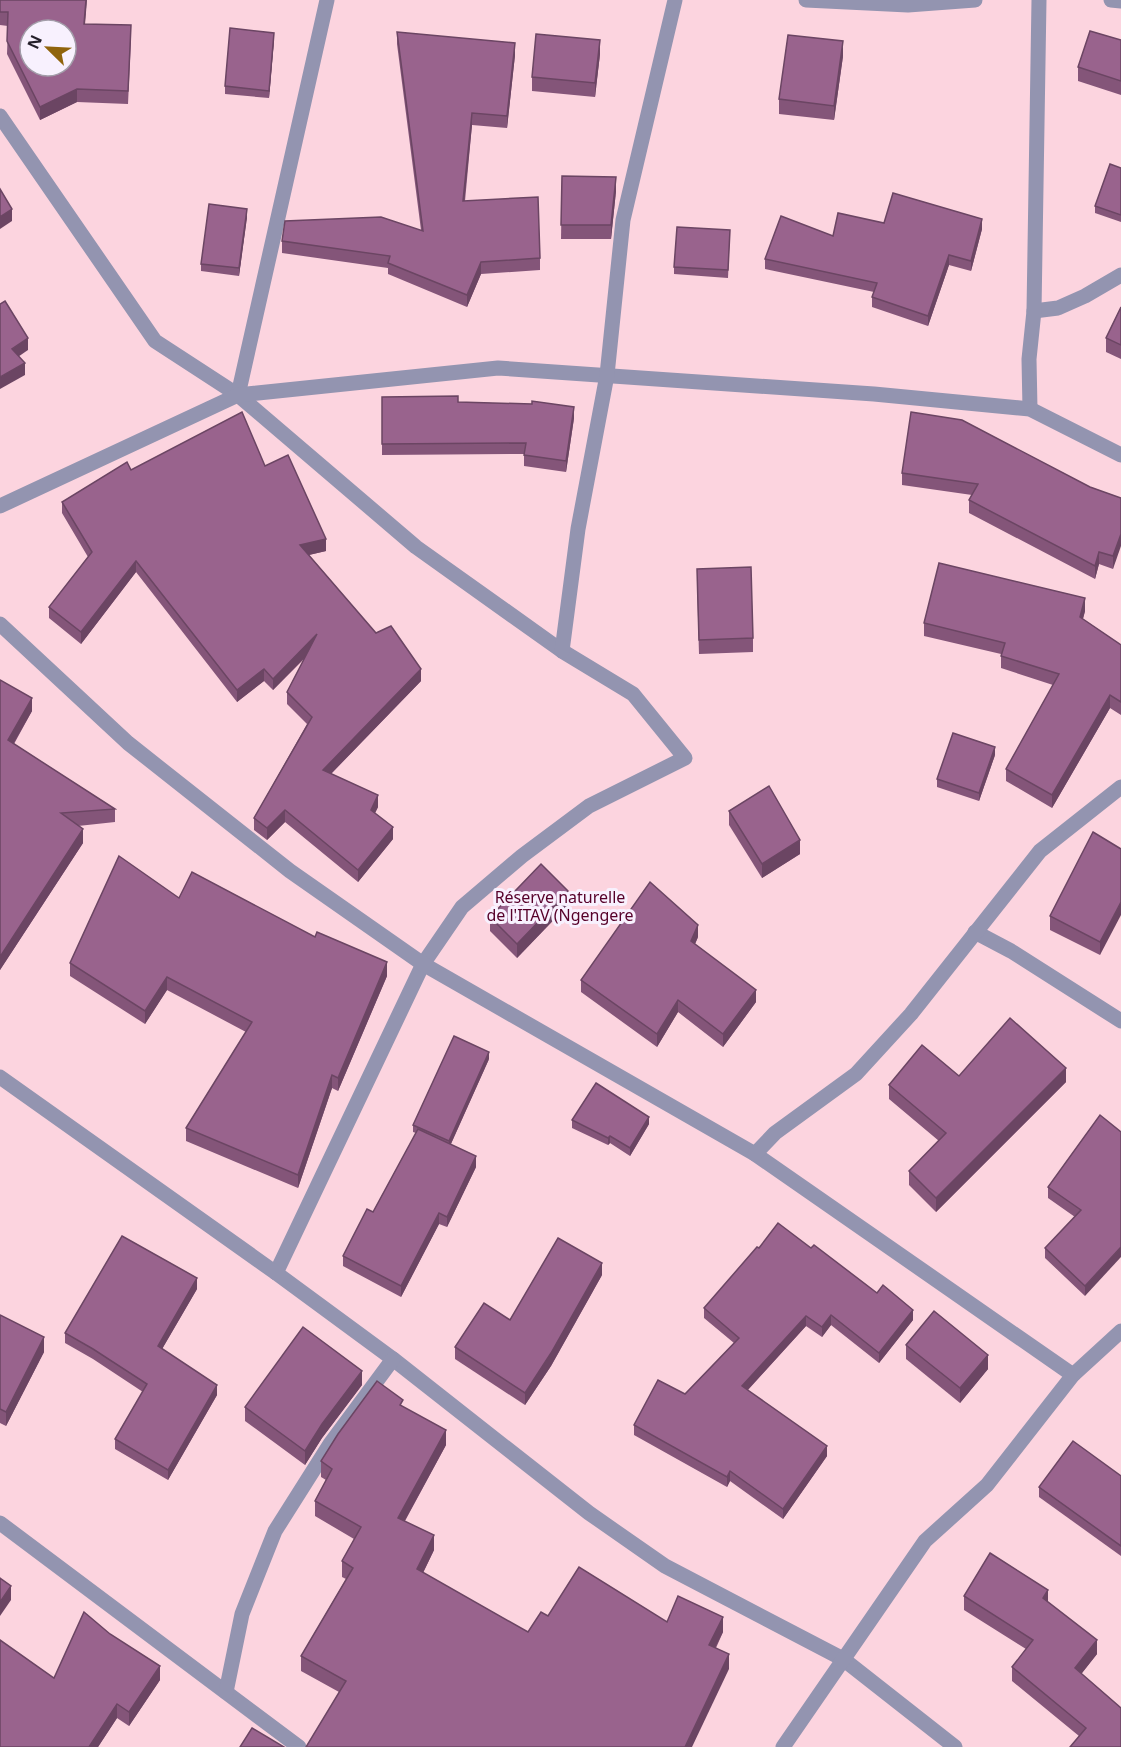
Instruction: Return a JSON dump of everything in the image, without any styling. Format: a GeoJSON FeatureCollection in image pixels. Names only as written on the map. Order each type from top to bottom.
{"type":"FeatureCollection","features":[{"type":"Feature","properties":{"kind":"street"},"geometry":{"type":"LineString","coordinates":[[238,395],[327,0]]}},
{"type":"Feature","properties":{"kind":"street"},"geometry":{"type":"LineString","coordinates":[[562,651],[578,529],[607,375],[623,220],[675,0]]}},
{"type":"Feature","properties":{"kind":"street"},"geometry":{"type":"LineString","coordinates":[[806,0],[908,5],[975,0]]}},
{"type":"Feature","properties":{"kind":"street"},"geometry":{"type":"LineString","coordinates":[[1030,409],[1029,359],[1034,311],[1039,0]]}},
{"type":"Feature","properties":{"kind":"street"},"geometry":{"type":"LineString","coordinates":[[1111,0],[1121,1]]}},
{"type":"Feature","properties":{"kind":"street"},"geometry":{"type":"LineString","coordinates":[[0,116],[155,341],[238,395],[416,547],[562,651],[633,694],[685,758],[590,806],[522,856],[462,906],[423,964],[276,1273]]}},
{"type":"Feature","properties":{"kind":"street"},"geometry":{"type":"LineString","coordinates":[[1034,311],[1058,308],[1085,296],[1121,275]]}},
{"type":"Feature","properties":{"kind":"street"},"geometry":{"type":"LineString","coordinates":[[0,506],[238,395],[498,368],[874,394],[1030,409],[1121,455]]}},
{"type":"Feature","properties":{"kind":"street"},"geometry":{"type":"LineString","coordinates":[[0,624],[128,743],[290,871],[423,964],[756,1154],[1073,1375]]}},
{"type":"Feature","properties":{"kind":"street"},"geometry":{"type":"LineString","coordinates":[[756,1154],[775,1133],[856,1074],[911,1014],[1040,851],[1121,787]]}},
{"type":"Feature","properties":{"kind":"street"},"geometry":{"type":"LineString","coordinates":[[975,932],[1011,951],[1121,1021]]}},
{"type":"Feature","properties":{"kind":"street"},"geometry":{"type":"LineString","coordinates":[[0,1077],[393,1359],[589,1513],[665,1566],[843,1659],[955,1747]]}},
{"type":"Feature","properties":{"kind":"street"},"geometry":{"type":"LineString","coordinates":[[783,1747],[925,1541],[987,1485],[1073,1375],[1121,1331]]}},
{"type":"Feature","properties":{"kind":"street"},"geometry":{"type":"LineString","coordinates":[[226,1692],[242,1614],[274,1531],[330,1444],[393,1359]]}},
{"type":"Feature","properties":{"kind":"street"},"geometry":{"type":"LineString","coordinates":[[0,1523],[299,1747]]}},
{"type":"Feature","properties":{"kind":"green space","name":"Réserve naturelle de l'ITAV (Ngengere"},"geometry":{"type":"Polygon","coordinates":[[[0,0],[1121,0],[1121,1747],[0,1747],[0,0]]]}},
{"type":"Feature","properties":{"kind":"building"},"geometry":{"type":"Polygon","coordinates":[[[0,0],[86,0],[84,24],[131,25],[128,91],[77,89],[40,107],[26,78],[78,78],[78,18],[18,18],[18,63],[7,41],[8,12],[0,12],[0,0]]]}},
{"type":"Feature","properties":{"kind":"building"},"geometry":{"type":"Polygon","coordinates":[[[230,28],[274,33],[269,91],[225,86],[230,28]]]}},
{"type":"Feature","properties":{"kind":"building"},"geometry":{"type":"Polygon","coordinates":[[[1090,31],[1121,40],[1121,81],[1078,67],[1090,31]]]}},
{"type":"Feature","properties":{"kind":"building"},"geometry":{"type":"Polygon","coordinates":[[[397,32],[515,43],[507,116],[472,113],[463,201],[538,197],[540,258],[481,262],[467,295],[388,263],[390,256],[282,241],[285,221],[381,217],[423,231],[397,32]]]}},
{"type":"Feature","properties":{"kind":"building"},"geometry":{"type":"Polygon","coordinates":[[[536,34],[600,40],[595,83],[532,77],[536,34]]]}},
{"type":"Feature","properties":{"kind":"building"},"geometry":{"type":"Polygon","coordinates":[[[788,35],[843,41],[834,106],[779,99],[788,35]]]}},
{"type":"Feature","properties":{"kind":"building"},"geometry":{"type":"Polygon","coordinates":[[[1110,164],[1121,168],[1121,215],[1095,206],[1110,164]]]}},
{"type":"Feature","properties":{"kind":"building"},"geometry":{"type":"Polygon","coordinates":[[[562,176],[616,177],[611,225],[561,225],[562,176]]]}},
{"type":"Feature","properties":{"kind":"building"},"geometry":{"type":"Polygon","coordinates":[[[0,189],[12,209],[0,217],[0,189]]]}},
{"type":"Feature","properties":{"kind":"building"},"geometry":{"type":"Polygon","coordinates":[[[893,193],[982,219],[971,261],[949,255],[928,316],[872,297],[877,283],[765,259],[781,216],[833,236],[838,213],[884,223],[893,193]]]}},
{"type":"Feature","properties":{"kind":"building"},"geometry":{"type":"Polygon","coordinates":[[[209,204],[247,209],[239,268],[201,264],[209,204]]]}},
{"type":"Feature","properties":{"kind":"building"},"geometry":{"type":"Polygon","coordinates":[[[677,227],[730,230],[728,270],[674,267],[677,227]]]}},
{"type":"Feature","properties":{"kind":"building"},"geometry":{"type":"Polygon","coordinates":[[[5,301],[28,338],[12,349],[25,363],[0,377],[0,304],[5,301]]]}},
{"type":"Feature","properties":{"kind":"building"},"geometry":{"type":"Polygon","coordinates":[[[1121,307],[1121,345],[1106,338],[1121,307]]]}},
{"type":"Feature","properties":{"kind":"building"},"geometry":{"type":"Polygon","coordinates":[[[458,396],[458,402],[532,404],[532,401],[574,407],[566,461],[524,455],[526,443],[382,444],[382,397],[458,396]]]}},
{"type":"Feature","properties":{"kind":"building"},"geometry":{"type":"Polygon","coordinates":[[[242,412],[265,466],[288,455],[326,539],[300,545],[376,633],[391,626],[421,669],[323,770],[378,795],[371,810],[393,827],[358,870],[285,810],[267,828],[254,818],[312,717],[287,692],[317,634],[273,679],[264,669],[237,690],[136,561],[81,632],[49,607],[92,552],[62,502],[127,462],[131,470],[242,412]]]}},
{"type":"Feature","properties":{"kind":"building"},"geometry":{"type":"Polygon","coordinates":[[[911,412],[962,420],[1090,487],[1121,498],[1121,534],[1113,556],[1099,552],[1095,566],[969,500],[978,484],[902,473],[911,412]]]}},
{"type":"Feature","properties":{"kind":"building"},"geometry":{"type":"Polygon","coordinates":[[[939,563],[1085,598],[1080,617],[1121,645],[1121,702],[1110,695],[1052,795],[1006,769],[1059,674],[1001,656],[1005,643],[924,623],[939,563]]]}},
{"type":"Feature","properties":{"kind":"building"},"geometry":{"type":"Polygon","coordinates":[[[751,567],[753,638],[699,640],[697,569],[751,567]]]}},
{"type":"Feature","properties":{"kind":"building"},"geometry":{"type":"Polygon","coordinates":[[[0,680],[32,698],[8,740],[115,809],[61,813],[83,829],[0,957],[0,680]]]}},
{"type":"Feature","properties":{"kind":"building"},"geometry":{"type":"Polygon","coordinates":[[[953,733],[995,747],[979,793],[937,779],[953,733]]]}},
{"type":"Feature","properties":{"kind":"building"},"geometry":{"type":"Polygon","coordinates":[[[769,786],[800,840],[762,864],[729,811],[769,786]]]}},
{"type":"Feature","properties":{"kind":"building"},"geometry":{"type":"Polygon","coordinates":[[[1093,832],[1121,849],[1121,902],[1100,942],[1050,916],[1093,832]]]}},
{"type":"Feature","properties":{"kind":"building"},"geometry":{"type":"Polygon","coordinates":[[[119,856],[179,898],[192,872],[315,937],[317,932],[387,962],[338,1078],[332,1075],[298,1175],[186,1128],[252,1022],[167,977],[145,1011],[70,963],[119,856]]]}},
{"type":"Feature","properties":{"kind":"building"},"geometry":{"type":"Polygon","coordinates":[[[541,864],[568,891],[517,944],[490,917],[541,864]]]}},
{"type":"Feature","properties":{"kind":"building"},"geometry":{"type":"Polygon","coordinates":[[[650,882],[698,925],[691,941],[756,990],[723,1034],[678,1000],[657,1034],[581,980],[650,882]]]}},
{"type":"Feature","properties":{"kind":"building"},"geometry":{"type":"Polygon","coordinates":[[[1010,1018],[1066,1068],[936,1198],[909,1171],[946,1133],[889,1085],[922,1045],[959,1076],[1010,1018]]]}},
{"type":"Feature","properties":{"kind":"building"},"geometry":{"type":"Polygon","coordinates":[[[454,1036],[489,1052],[449,1141],[413,1125],[454,1036]]]}},
{"type":"Feature","properties":{"kind":"building"},"geometry":{"type":"Polygon","coordinates":[[[596,1083],[649,1117],[630,1148],[610,1136],[608,1138],[572,1120],[596,1083]]]}},
{"type":"Feature","properties":{"kind":"building"},"geometry":{"type":"Polygon","coordinates":[[[1100,1115],[1121,1132],[1121,1247],[1085,1286],[1045,1248],[1081,1210],[1048,1187],[1100,1115]]]}},
{"type":"Feature","properties":{"kind":"building"},"geometry":{"type":"Polygon","coordinates":[[[418,1129],[476,1156],[447,1217],[439,1213],[401,1286],[343,1256],[367,1209],[373,1212],[418,1129]]]}},
{"type":"Feature","properties":{"kind":"building"},"geometry":{"type":"Polygon","coordinates":[[[778,1223],[811,1248],[814,1245],[877,1293],[883,1285],[913,1310],[879,1353],[831,1315],[822,1327],[806,1316],[742,1386],[827,1446],[783,1509],[730,1471],[727,1477],[634,1425],[658,1380],[685,1394],[739,1338],[704,1308],[757,1247],[759,1248],[778,1223]]]}},
{"type":"Feature","properties":{"kind":"building"},"geometry":{"type":"Polygon","coordinates":[[[122,1236],[197,1278],[158,1346],[217,1385],[168,1470],[115,1439],[147,1384],[65,1333],[122,1236]]]}},
{"type":"Feature","properties":{"kind":"building"},"geometry":{"type":"Polygon","coordinates":[[[558,1238],[602,1263],[551,1353],[525,1393],[455,1347],[484,1303],[510,1320],[558,1238]]]}},
{"type":"Feature","properties":{"kind":"building"},"geometry":{"type":"Polygon","coordinates":[[[934,1311],[988,1355],[960,1388],[906,1345],[934,1311]]]}},
{"type":"Feature","properties":{"kind":"building"},"geometry":{"type":"Polygon","coordinates":[[[0,1315],[44,1337],[6,1412],[0,1409],[0,1315]]]}},
{"type":"Feature","properties":{"kind":"building"},"geometry":{"type":"Polygon","coordinates":[[[303,1327],[362,1371],[322,1424],[305,1451],[245,1407],[303,1327]]]}},
{"type":"Feature","properties":{"kind":"building"},"geometry":{"type":"Polygon","coordinates":[[[377,1381],[403,1400],[400,1405],[446,1430],[398,1518],[434,1535],[417,1569],[528,1632],[541,1612],[548,1616],[579,1567],[667,1622],[678,1596],[723,1617],[709,1645],[729,1654],[685,1747],[306,1747],[346,1681],[301,1656],[353,1568],[342,1561],[361,1527],[315,1501],[332,1469],[321,1461],[377,1381]]]}},
{"type":"Feature","properties":{"kind":"building"},"geometry":{"type":"Polygon","coordinates":[[[1073,1441],[1121,1476],[1121,1546],[1039,1487],[1073,1441]]]}},
{"type":"Feature","properties":{"kind":"building"},"geometry":{"type":"Polygon","coordinates":[[[990,1553],[1048,1590],[1043,1598],[1097,1640],[1075,1668],[1121,1708],[1121,1747],[1070,1747],[1086,1728],[1012,1667],[1033,1640],[964,1596],[990,1553]]]}},
{"type":"Feature","properties":{"kind":"building"},"geometry":{"type":"Polygon","coordinates":[[[0,1578],[11,1586],[0,1602],[0,1578]]]}},
{"type":"Feature","properties":{"kind":"building"},"geometry":{"type":"Polygon","coordinates":[[[84,1612],[110,1634],[160,1666],[129,1712],[117,1704],[89,1747],[0,1747],[0,1640],[54,1678],[84,1612]]]}},
{"type":"Feature","properties":{"kind":"building"},"geometry":{"type":"Polygon","coordinates":[[[252,1728],[284,1747],[240,1747],[252,1728]]]}}]}
